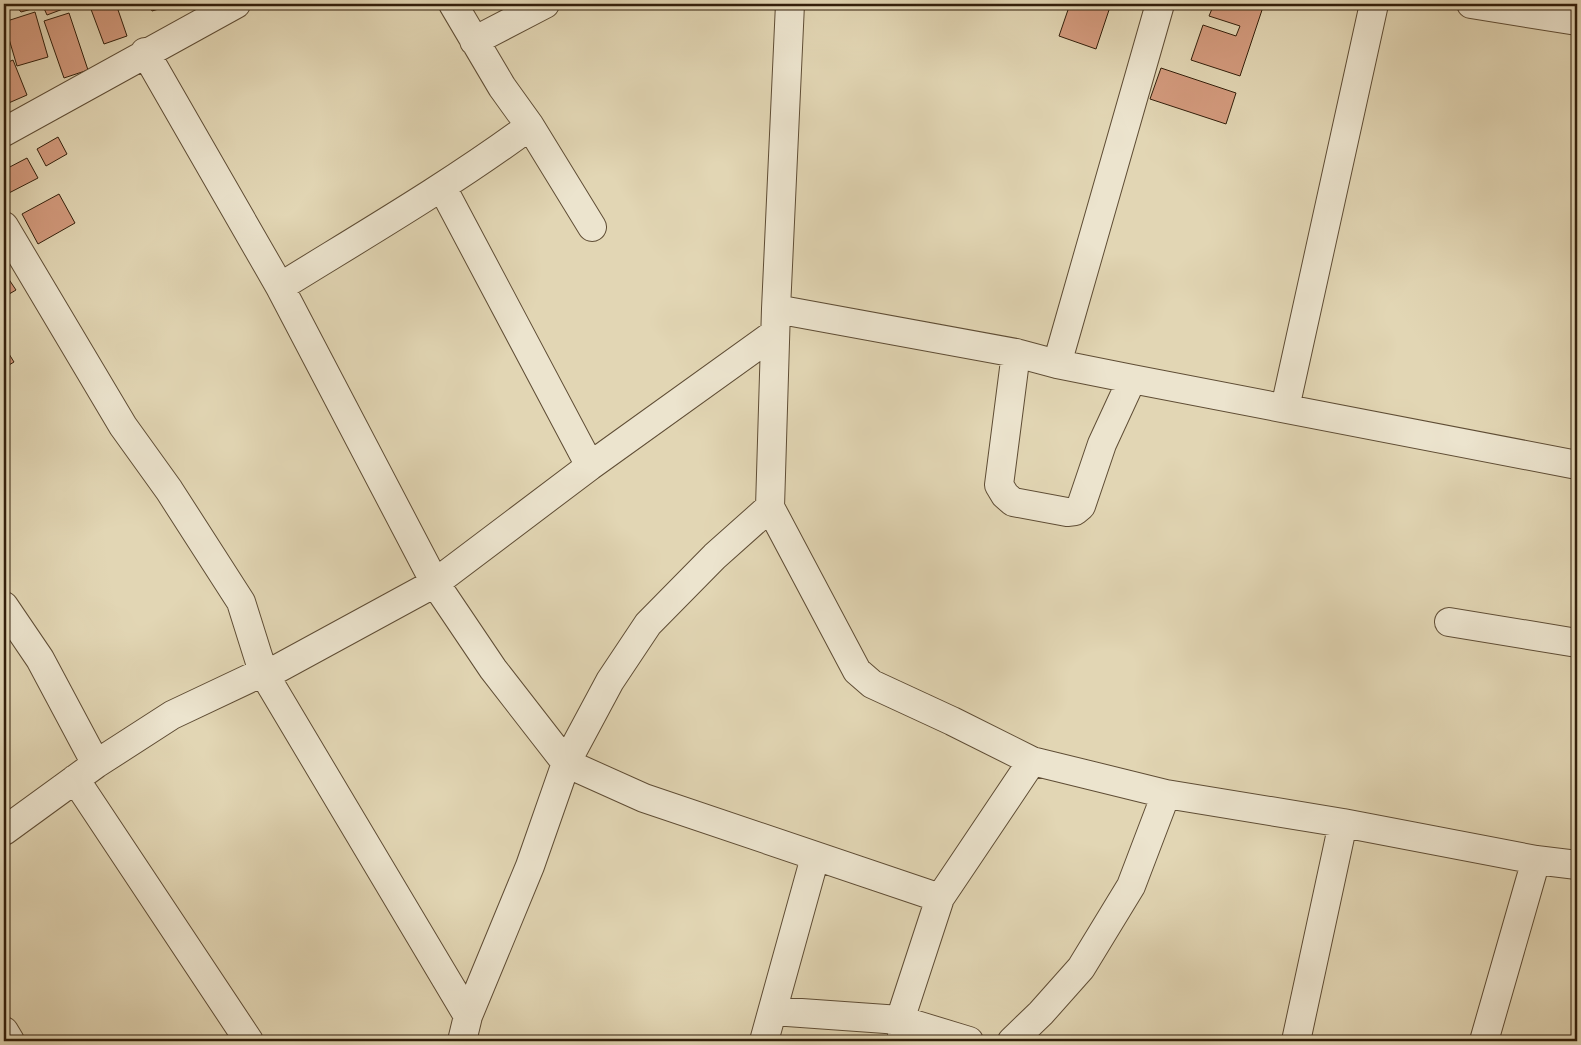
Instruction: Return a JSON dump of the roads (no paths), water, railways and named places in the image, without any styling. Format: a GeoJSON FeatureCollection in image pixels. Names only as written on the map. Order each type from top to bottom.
{"type":"FeatureCollection","features":[{"type":"Feature","properties":{"kind":"street"},"geometry":{"type":"LineString","coordinates":[[4,132],[145,52],[236,4]]}},
{"type":"Feature","properties":{"kind":"street"},"geometry":{"type":"LineString","coordinates":[[452,4],[502,87],[530,126],[592,227]]}},
{"type":"Feature","properties":{"kind":"street"},"geometry":{"type":"LineString","coordinates":[[474,41],[545,4]]}},
{"type":"Feature","properties":{"kind":"street"},"geometry":{"type":"LineString","coordinates":[[790,4],[775,321],[770,507],[857,671],[872,684],[1032,761],[1166,794],[1343,823],[1536,860],[1577,865]]}},
{"type":"Feature","properties":{"kind":"street"},"geometry":{"type":"LineString","coordinates":[[1057,364],[1160,4]]}},
{"type":"Feature","properties":{"kind":"street"},"geometry":{"type":"LineString","coordinates":[[1285,408],[1374,4]]}},
{"type":"Feature","properties":{"kind":"street"},"geometry":{"type":"LineString","coordinates":[[1471,4],[1577,21]]}},
{"type":"Feature","properties":{"kind":"street"},"geometry":{"type":"LineString","coordinates":[[145,52],[280,287],[435,584],[493,670],[566,763],[644,798],[940,898]]}},
{"type":"Feature","properties":{"kind":"street"},"geometry":{"type":"LineString","coordinates":[[280,287],[498,150],[530,126]]}},
{"type":"Feature","properties":{"kind":"street"},"geometry":{"type":"LineString","coordinates":[[442,186],[590,466]]}},
{"type":"Feature","properties":{"kind":"street"},"geometry":{"type":"LineString","coordinates":[[4,226],[123,426],[169,490],[241,602],[263,672],[465,1029]]}},
{"type":"Feature","properties":{"kind":"street"},"geometry":{"type":"LineString","coordinates":[[4,831],[86,772],[172,715],[263,672],[277,669],[435,584],[590,466],[775,321],[1016,353],[1057,364],[1132,379],[1577,464]]}},
{"type":"Feature","properties":{"kind":"street"},"geometry":{"type":"LineString","coordinates":[[1016,353],[999,485],[1005,495],[1013,502],[1068,512],[1075,511],[1082,506],[1102,444],[1132,379]]}},
{"type":"Feature","properties":{"kind":"street"},"geometry":{"type":"LineString","coordinates":[[465,1029],[530,866],[566,763],[610,681],[648,624],[715,556],[770,507]]}},
{"type":"Feature","properties":{"kind":"street"},"geometry":{"type":"LineString","coordinates":[[4,606],[40,660],[86,772],[249,1041]]}},
{"type":"Feature","properties":{"kind":"street"},"geometry":{"type":"LineString","coordinates":[[1449,622],[1577,643]]}},
{"type":"Feature","properties":{"kind":"street"},"geometry":{"type":"LineString","coordinates":[[902,1031],[940,898],[1032,761]]}},
{"type":"Feature","properties":{"kind":"street"},"geometry":{"type":"LineString","coordinates":[[1012,1041],[1041,1013],[1081,968],[1130,886],[1166,794]]}},
{"type":"Feature","properties":{"kind":"street"},"geometry":{"type":"LineString","coordinates":[[1296,1041],[1343,823]]}},
{"type":"Feature","properties":{"kind":"street"},"geometry":{"type":"LineString","coordinates":[[764,1041],[816,857]]}},
{"type":"Feature","properties":{"kind":"street"},"geometry":{"type":"LineString","coordinates":[[1484,1041],[1536,860]]}},
{"type":"Feature","properties":{"kind":"street"},"geometry":{"type":"LineString","coordinates":[[772,1011],[968,1041]]}},
{"type":"Feature","properties":{"kind":"street"},"geometry":{"type":"LineString","coordinates":[[4,1032],[10,1041]]}}]}
